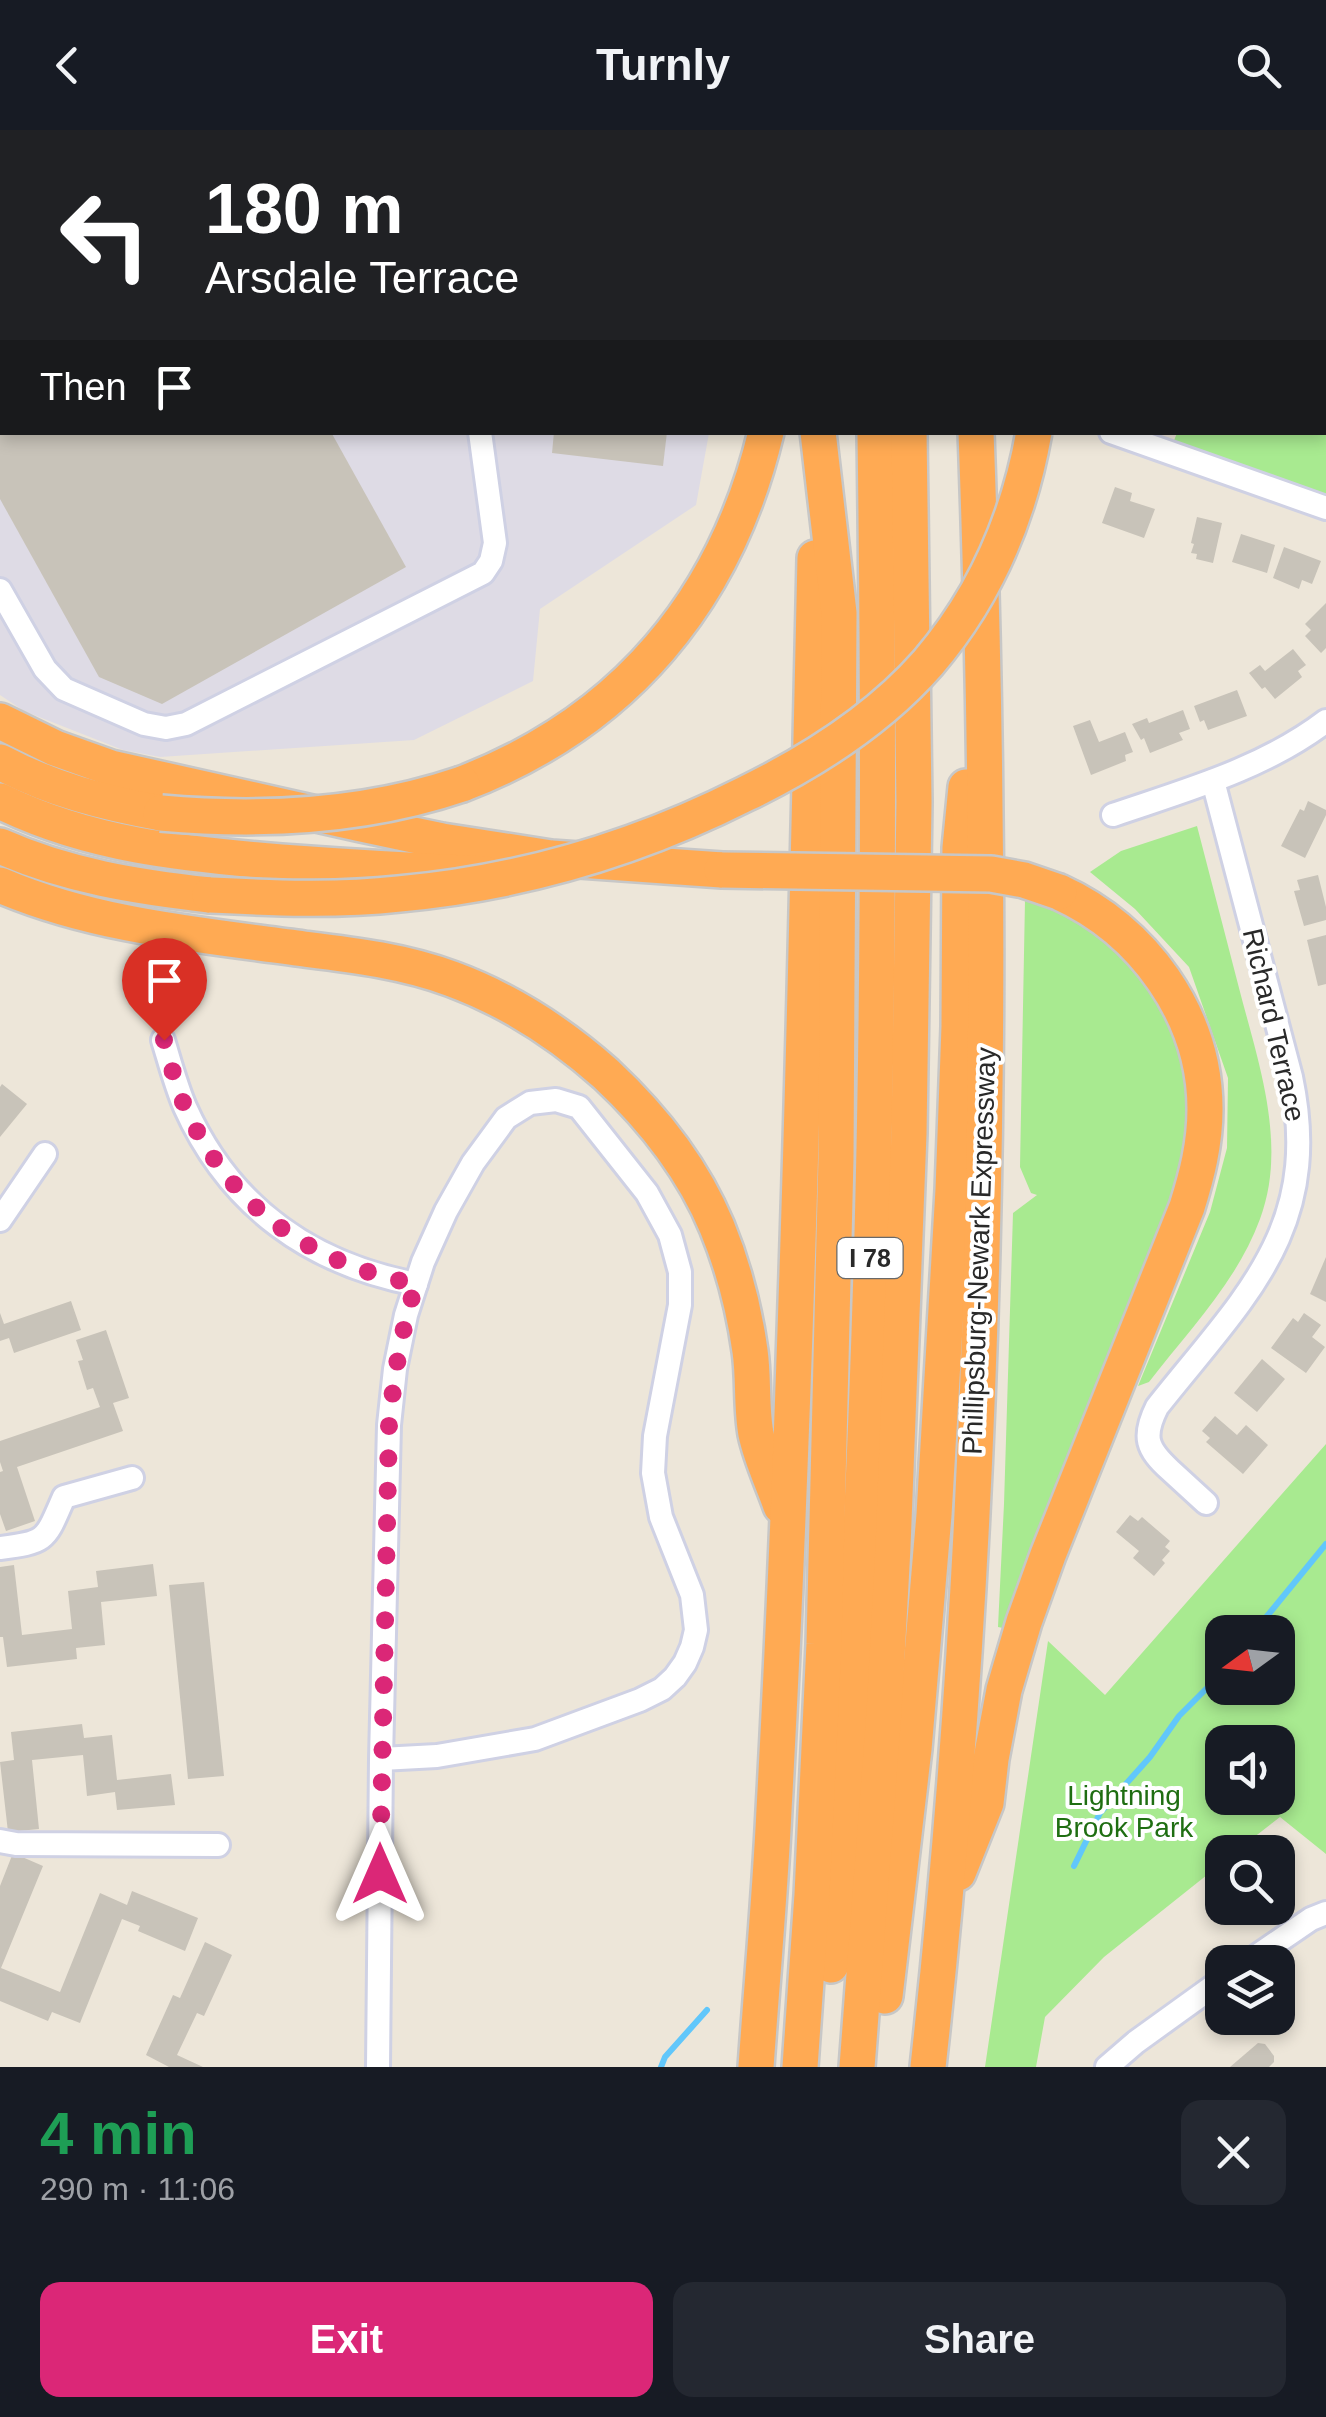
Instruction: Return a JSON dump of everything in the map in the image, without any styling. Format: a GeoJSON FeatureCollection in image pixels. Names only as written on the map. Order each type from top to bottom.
{"type":"FeatureCollection","features":[{"type":"Feature","properties":{"kind":"highway"},"geometry":{"type":"LineString","coordinates":[[0,762],[34,778],[118,806],[236,818],[328,813],[396,803],[462,784],[515,762],[584,719],[636,673],[674,632],[712,575],[736,527],[765,435]]}},
{"type":"Feature","properties":{"kind":"highway"},"geometry":{"type":"LineString","coordinates":[[800,2067],[824,1644],[836,1158],[840,613],[818,435]]}},
{"type":"Feature","properties":{"kind":"highway","name":"I 78"},"geometry":{"type":"LineString","coordinates":[[756,2067],[788,1526],[802,1129],[818,435]]}},
{"type":"Feature","properties":{"kind":"highway","name":"Phillipsburg-Newark Expressway"},"geometry":{"type":"LineString","coordinates":[[928,2067],[946,1902],[966,1591],[980,1269],[986,889],[976,435]]}},
{"type":"Feature","properties":{"kind":"highway"},"geometry":{"type":"LineString","coordinates":[[0,846],[78,874],[145,888],[288,899],[373,897],[456,887],[594,856],[645,839],[790,771],[846,736],[890,701],[926,665],[956,626],[994,563],[1013,518],[1033,435]]}},
{"type":"Feature","properties":{"kind":"highway","name":"I 78"},"geometry":{"type":"LineString","coordinates":[[821,2067],[850,1722],[868,1340],[876,866],[876,440]]}},
{"type":"Feature","properties":{"kind":"highway","name":"I 78"},"geometry":{"type":"LineString","coordinates":[[856,2067],[888,1638],[909,1133],[914,819],[910,448]]}},
{"type":"Feature","properties":{"kind":"highway"},"geometry":{"type":"LineString","coordinates":[[877,2067],[912,1766],[934,1515],[954,1190],[960,848],[982,626]]}},
{"type":"Feature","properties":{"kind":"highway"},"geometry":{"type":"LineString","coordinates":[[0,720],[55,748],[110,768],[442,841],[550,858],[722,870],[991,874],[1024,880],[1094,910],[1124,933],[1151,962],[1190,1031],[1201,1069],[1205,1108],[1202,1146],[1186,1207],[1024,1622],[1001,1707],[986,1803],[946,1902]]}},
{"type":"Feature","properties":{"kind":"highway"},"geometry":{"type":"LineString","coordinates":[[0,801],[81,833],[127,845],[197,855],[537,876],[640,877],[722,870]]}},
{"type":"Feature","properties":{"kind":"highway"},"geometry":{"type":"LineString","coordinates":[[0,885],[46,903],[99,916],[373,958],[451,978],[525,1014],[592,1062],[629,1097],[675,1153],[716,1224],[731,1263],[750,1351],[756,1435],[788,1526]]}},
{"type":"Feature","properties":{"kind":"street"},"geometry":{"type":"LineString","coordinates":[[0,590],[45,669],[64,690],[144,724],[166,728],[186,724],[482,573],[496,542],[480,435]]}},
{"type":"Feature","properties":{"kind":"street"},"geometry":{"type":"LineString","coordinates":[[1119,435],[1326,508]]}},
{"type":"Feature","properties":{"kind":"street"},"geometry":{"type":"LineString","coordinates":[[1112,815],[1212,781],[1284,750],[1326,722]]}},
{"type":"Feature","properties":{"kind":"street","name":"Richard Terrace"},"geometry":{"type":"LineString","coordinates":[[1206,1503],[1154,1456],[1148,1427],[1157,1407],[1251,1289],[1271,1257],[1293,1198],[1300,1140],[1292,1077],[1212,781]]}},
{"type":"Feature","properties":{"kind":"street"},"geometry":{"type":"LineString","coordinates":[[164,1040],[184,1104],[198,1132],[213,1158],[253,1205],[276,1225],[328,1258],[416,1284]]}},
{"type":"Feature","properties":{"kind":"street"},"geometry":{"type":"LineString","coordinates":[[378,2067],[381,1759],[389,1425],[406,1315],[423,1262],[446,1211],[506,1118],[530,1103],[556,1100],[578,1106],[647,1192],[670,1235],[680,1272],[680,1305],[655,1436],[654,1473],[662,1517],[692,1595],[696,1630],[692,1647],[675,1677],[662,1689],[535,1739],[437,1756],[381,1759]]}},
{"type":"Feature","properties":{"kind":"street"},"geometry":{"type":"LineString","coordinates":[[0,1220],[45,1154]]}},
{"type":"Feature","properties":{"kind":"street"},"geometry":{"type":"LineString","coordinates":[[0,1548],[34,1544],[48,1534],[64,1498],[132,1478]]}},
{"type":"Feature","properties":{"kind":"street"},"geometry":{"type":"LineString","coordinates":[[0,1841],[218,1845]]}},
{"type":"Feature","properties":{"kind":"street"},"geometry":{"type":"LineString","coordinates":[[1272,1945],[1311,1918],[1326,1913]]}},
{"type":"Feature","properties":{"kind":"street"},"geometry":{"type":"LineString","coordinates":[[1107,2067],[1205,1992]]}},
{"type":"Feature","properties":{"kind":"shaded area"},"geometry":{"type":"Polygon","coordinates":[[[0,435],[709,435],[696,505],[540,609],[533,681],[414,740],[160,757],[123,750],[24,711],[0,695],[0,435]]]}},
{"type":"Feature","properties":{"kind":"green space"},"geometry":{"type":"Polygon","coordinates":[[[1176,435],[1326,435],[1326,508],[1169,453],[1176,435]]]}},
{"type":"Feature","properties":{"kind":"green space"},"geometry":{"type":"Polygon","coordinates":[[[1197,826],[1267,1103],[1271,1132],[1268,1191],[1260,1219],[1238,1264],[1149,1382],[1138,1386],[1210,1212],[1227,1148],[1228,1078],[1189,967],[1135,909],[1090,872],[1121,851],[1197,826]]]}},
{"type":"Feature","properties":{"kind":"green space"},"geometry":{"type":"Polygon","coordinates":[[[1025,900],[1063,911],[1099,935],[1136,970],[1173,1035],[1189,1108],[1183,1162],[1170,1208],[1003,1628],[998,1627],[1013,1213],[1037,1195],[1031,1193],[1020,1167],[1025,900]]]}},
{"type":"Feature","properties":{"kind":"green space","name":"Lightning Brook Park"},"geometry":{"type":"Polygon","coordinates":[[[1326,1444],[1326,1854],[1280,1817],[1257,1835],[1205,1835],[1205,1877],[1104,1957],[1045,2017],[1036,2067],[985,2067],[1048,1641],[1105,1695],[1326,1444]]]}},
{"type":"Feature","properties":{"kind":"building"},"geometry":{"type":"Polygon","coordinates":[[[0,435],[333,435],[406,567],[162,704],[99,677],[0,499],[0,435]]]}},
{"type":"Feature","properties":{"kind":"building"},"geometry":{"type":"Polygon","coordinates":[[[554,435],[667,435],[663,466],[552,453],[554,435]]]}},
{"type":"Feature","properties":{"kind":"building"},"geometry":{"type":"Polygon","coordinates":[[[1115,487],[1132,493],[1130,501],[1155,509],[1144,538],[1102,523],[1115,487]]]}},
{"type":"Feature","properties":{"kind":"building"},"geometry":{"type":"Polygon","coordinates":[[[1197,517],[1222,523],[1213,563],[1196,559],[1197,554],[1191,553],[1197,517]]]}},
{"type":"Feature","properties":{"kind":"building"},"geometry":{"type":"Polygon","coordinates":[[[1241,534],[1275,545],[1267,573],[1232,562],[1241,534]]]}},
{"type":"Feature","properties":{"kind":"building"},"geometry":{"type":"Polygon","coordinates":[[[1284,547],[1321,561],[1312,584],[1302,580],[1299,589],[1273,578],[1284,547]]]}},
{"type":"Feature","properties":{"kind":"building"},"geometry":{"type":"Polygon","coordinates":[[[1326,603],[1326,648],[1321,653],[1305,636],[1311,630],[1305,624],[1326,603]]]}},
{"type":"Feature","properties":{"kind":"building"},"geometry":{"type":"Polygon","coordinates":[[[1293,649],[1306,665],[1298,671],[1302,677],[1275,699],[1249,673],[1260,665],[1265,671],[1293,649]]]}},
{"type":"Feature","properties":{"kind":"building"},"geometry":{"type":"Polygon","coordinates":[[[1237,690],[1247,716],[1208,730],[1194,706],[1237,690]]]}},
{"type":"Feature","properties":{"kind":"building"},"geometry":{"type":"Polygon","coordinates":[[[1183,710],[1190,729],[1179,733],[1183,740],[1150,753],[1132,724],[1147,718],[1149,723],[1183,710]]]}},
{"type":"Feature","properties":{"kind":"building"},"geometry":{"type":"Polygon","coordinates":[[[1090,720],[1099,742],[1125,732],[1133,752],[1125,755],[1126,761],[1091,775],[1073,726],[1090,720]]]}},
{"type":"Feature","properties":{"kind":"building"},"geometry":{"type":"Polygon","coordinates":[[[1308,801],[1326,810],[1326,815],[1305,858],[1281,846],[1308,801]]]}},
{"type":"Feature","properties":{"kind":"building"},"geometry":{"type":"Polygon","coordinates":[[[1318,875],[1326,920],[1304,926],[1294,891],[1300,890],[1297,880],[1318,875]]]}},
{"type":"Feature","properties":{"kind":"building"},"geometry":{"type":"Polygon","coordinates":[[[1326,935],[1326,984],[1318,986],[1307,940],[1326,935]]]}},
{"type":"Feature","properties":{"kind":"building"},"geometry":{"type":"Polygon","coordinates":[[[2,1084],[27,1104],[0,1137],[0,1087],[2,1084]]]}},
{"type":"Feature","properties":{"kind":"building"},"geometry":{"type":"Polygon","coordinates":[[[1326,1257],[1326,1302],[1310,1294],[1326,1257]]]}},
{"type":"Feature","properties":{"kind":"building"},"geometry":{"type":"Polygon","coordinates":[[[71,1301],[81,1330],[14,1353],[9,1338],[0,1341],[0,1313],[4,1324],[71,1301]]]}},
{"type":"Feature","properties":{"kind":"building"},"geometry":{"type":"Polygon","coordinates":[[[1304,1313],[1321,1325],[1312,1337],[1325,1347],[1306,1373],[1271,1348],[1293,1318],[1298,1322],[1304,1313]]]}},
{"type":"Feature","properties":{"kind":"building"},"geometry":{"type":"Polygon","coordinates":[[[106,1330],[129,1398],[113,1403],[123,1431],[17,1467],[35,1521],[6,1531],[0,1514],[0,1441],[100,1407],[93,1388],[87,1390],[76,1340],[106,1330]]]}},
{"type":"Feature","properties":{"kind":"building"},"geometry":{"type":"Polygon","coordinates":[[[1262,1359],[1285,1379],[1257,1412],[1234,1393],[1262,1359]]]}},
{"type":"Feature","properties":{"kind":"building"},"geometry":{"type":"Polygon","coordinates":[[[1215,1416],[1237,1435],[1246,1425],[1268,1445],[1243,1474],[1206,1442],[1210,1438],[1202,1431],[1215,1416]]]}},
{"type":"Feature","properties":{"kind":"building"},"geometry":{"type":"Polygon","coordinates":[[[1130,1515],[1138,1521],[1142,1517],[1170,1541],[1165,1547],[1170,1551],[1162,1560],[1165,1563],[1154,1576],[1133,1558],[1139,1551],[1116,1532],[1130,1515]]]}},
{"type":"Feature","properties":{"kind":"building"},"geometry":{"type":"Polygon","coordinates":[[[153,1564],[157,1596],[101,1602],[105,1645],[76,1648],[77,1659],[7,1667],[0,1637],[0,1567],[14,1565],[22,1635],[72,1629],[68,1591],[98,1587],[96,1571],[153,1564]]]}},
{"type":"Feature","properties":{"kind":"building"},"geometry":{"type":"Polygon","coordinates":[[[204,1582],[224,1776],[188,1779],[169,1585],[204,1582]]]}},
{"type":"Feature","properties":{"kind":"building"},"geometry":{"type":"Polygon","coordinates":[[[82,1724],[84,1738],[112,1735],[117,1780],[171,1774],[175,1805],[117,1810],[115,1792],[87,1796],[83,1755],[32,1760],[39,1829],[8,1832],[0,1762],[14,1760],[11,1732],[82,1724]]]}},
{"type":"Feature","properties":{"kind":"building"},"geometry":{"type":"Polygon","coordinates":[[[13,1853],[43,1866],[1,1968],[60,1992],[100,1893],[127,1905],[132,1891],[198,1918],[185,1951],[138,1931],[140,1926],[122,1919],[80,2023],[52,2012],[48,2021],[0,2001],[0,1886],[13,1853]]]}},
{"type":"Feature","properties":{"kind":"building"},"geometry":{"type":"Polygon","coordinates":[[[205,1942],[232,1955],[204,2016],[197,2013],[177,2055],[203,2067],[169,2067],[146,2055],[173,1995],[180,1998],[205,1942]]]}},
{"type":"Feature","properties":{"kind":"building"},"geometry":{"type":"Polygon","coordinates":[[[1258,2043],[1265,2044],[1274,2056],[1269,2067],[1230,2067],[1258,2043]]]}},
{"type":"Feature","properties":{"kind":"waterway"},"geometry":{"type":"LineString","coordinates":[[1268,1615],[1326,1544]]}},
{"type":"Feature","properties":{"kind":"waterway"},"geometry":{"type":"LineString","coordinates":[[1074,1866],[1100,1813],[1205,1690]]}},
{"type":"Feature","properties":{"kind":"waterway"},"geometry":{"type":"LineString","coordinates":[[661,2067],[665,2057],[707,2010]]}},
{"type":"Feature","properties":{"kind":"route"},"geometry":{"type":"LineString","coordinates":[[164,1040],[184,1104],[198,1132],[213,1158],[253,1205],[276,1225],[328,1258],[357,1270],[416,1284],[395,1369],[389,1425],[380,1874]]}}]}
